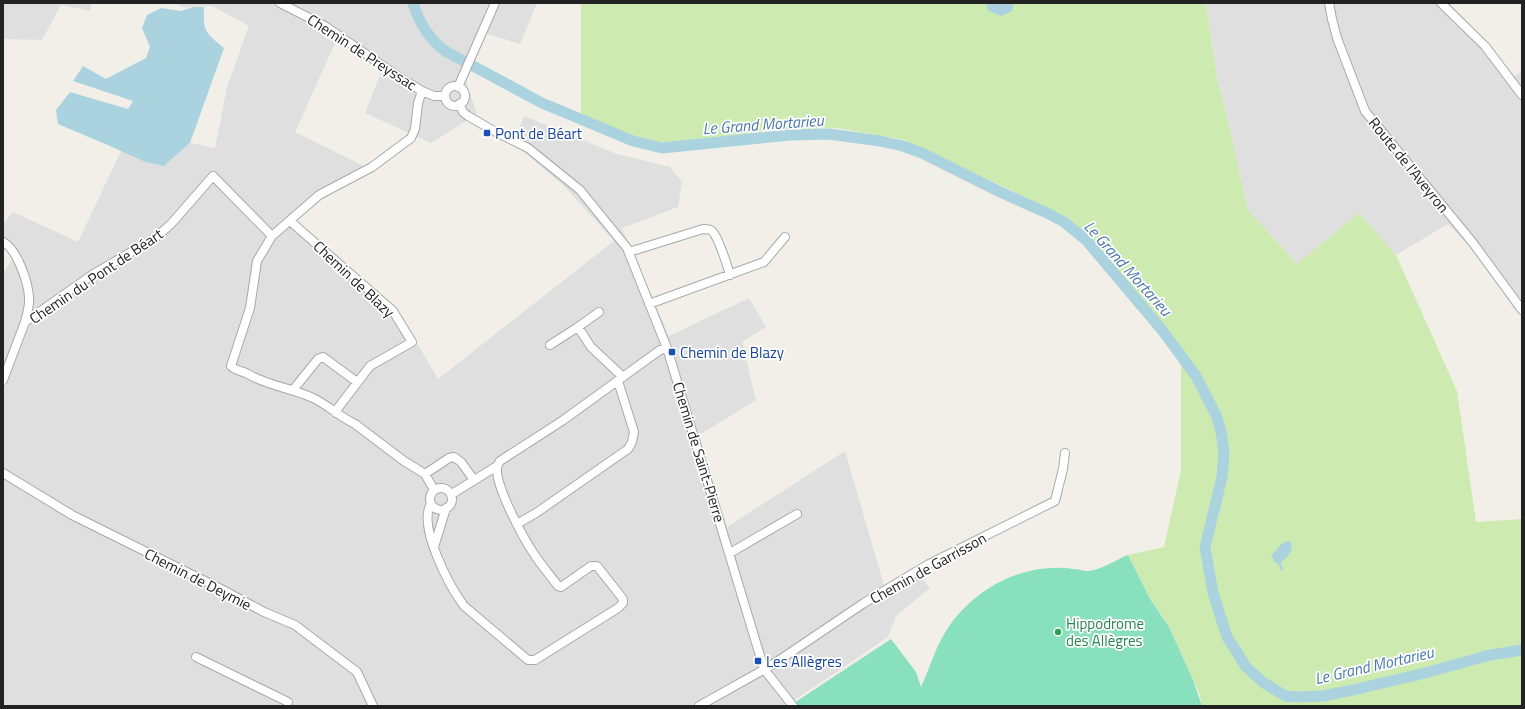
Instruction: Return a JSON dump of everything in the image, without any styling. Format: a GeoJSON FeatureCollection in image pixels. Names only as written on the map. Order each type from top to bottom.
{"type":"FeatureCollection","features":[{"type":"Feature","properties":{"kind":"street","name":"Chemin de Preyssac"},"geometry":{"type":"LineString","coordinates":[[280,3],[344,38],[402,80],[434,96],[445,96]]}},
{"type":"Feature","properties":{"kind":"street"},"geometry":{"type":"LineString","coordinates":[[458,87],[495,3]]}},
{"type":"Feature","properties":{"kind":"street","name":"Route de l'Aveyron"},"geometry":{"type":"LineString","coordinates":[[1329,3],[1337,38],[1365,111],[1472,242],[1522,310]]}},
{"type":"Feature","properties":{"kind":"street"},"geometry":{"type":"LineString","coordinates":[[1441,3],[1485,46],[1522,95]]}},
{"type":"Feature","properties":{"kind":"street"},"geometry":{"type":"LineString","coordinates":[[458,87],[464,93],[464,100],[459,104],[454,105],[448,103],[445,96],[449,88],[458,87]]}},
{"type":"Feature","properties":{"kind":"street"},"geometry":{"type":"LineString","coordinates":[[422,91],[418,103],[415,129],[411,138],[372,167],[319,195],[272,236],[257,261],[250,308],[231,366],[234,369],[245,372],[255,378],[313,398],[355,424],[404,461],[424,474],[434,490]]}},
{"type":"Feature","properties":{"kind":"street","name":"Chemin de Saint-Pierre"},"geometry":{"type":"LineString","coordinates":[[459,104],[463,112],[468,116],[528,148],[580,190],[628,248],[667,348],[764,669],[794,706]]}},
{"type":"Feature","properties":{"kind":"street","name":"Chemin du Pont de Béart"},"geometry":{"type":"LineString","coordinates":[[3,380],[25,322],[92,275],[155,238],[171,224],[212,176],[272,236]]}},
{"type":"Feature","properties":{"kind":"street","name":"Chemin de Blazy"},"geometry":{"type":"LineString","coordinates":[[290,221],[393,311],[412,342],[370,366],[357,382]]}},
{"type":"Feature","properties":{"kind":"street"},"geometry":{"type":"LineString","coordinates":[[629,252],[703,229],[709,229],[712,231],[722,250],[730,275]]}},
{"type":"Feature","properties":{"kind":"street"},"geometry":{"type":"LineString","coordinates":[[650,304],[764,262],[785,237]]}},
{"type":"Feature","properties":{"kind":"street"},"geometry":{"type":"LineString","coordinates":[[3,242],[6,243],[16,256],[28,289],[29,299],[25,322]]}},
{"type":"Feature","properties":{"kind":"street"},"geometry":{"type":"LineString","coordinates":[[550,345],[599,312]]}},
{"type":"Feature","properties":{"kind":"street"},"geometry":{"type":"LineString","coordinates":[[517,524],[536,513],[628,449],[632,442],[634,432],[620,379],[591,347],[578,327]]}},
{"type":"Feature","properties":{"kind":"street"},"geometry":{"type":"LineString","coordinates":[[452,494],[562,421],[660,350],[667,348]]}},
{"type":"Feature","properties":{"kind":"street"},"geometry":{"type":"LineString","coordinates":[[293,390],[318,359],[323,358],[357,382],[336,413]]}},
{"type":"Feature","properties":{"kind":"street","name":"Chemin de Garrisson"},"geometry":{"type":"LineString","coordinates":[[764,669],[864,603],[929,564],[1055,501],[1063,469],[1065,453]]}},
{"type":"Feature","properties":{"kind":"street"},"geometry":{"type":"LineString","coordinates":[[424,474],[449,458],[454,457],[461,462],[474,480]]}},
{"type":"Feature","properties":{"kind":"street"},"geometry":{"type":"LineString","coordinates":[[431,504],[428,509],[428,525],[434,548],[440,565],[464,606],[528,660],[535,660],[618,608],[623,603],[623,599],[597,566],[591,566],[561,587],[558,586],[533,553],[517,524],[501,489],[497,474],[498,464]]}},
{"type":"Feature","properties":{"kind":"street","name":"Chemin de Deymie"},"geometry":{"type":"LineString","coordinates":[[3,473],[72,515],[264,612],[295,625],[356,672],[373,706]]}},
{"type":"Feature","properties":{"kind":"street"},"geometry":{"type":"LineString","coordinates":[[434,548],[446,508],[449,506],[452,494],[449,489],[439,487],[434,490],[430,500],[431,504],[434,509],[439,510],[446,508]]}},
{"type":"Feature","properties":{"kind":"street"},"geometry":{"type":"LineString","coordinates":[[730,553],[797,514]]}},
{"type":"Feature","properties":{"kind":"street"},"geometry":{"type":"LineString","coordinates":[[196,657],[288,702]]}},
{"type":"Feature","properties":{"kind":"street"},"geometry":{"type":"LineString","coordinates":[[699,706],[764,669]]}},
{"type":"Feature","properties":{"kind":"shaded area"},"geometry":{"type":"Polygon","coordinates":[[[3,3],[92,3],[90,11],[61,5],[42,40],[3,39],[3,3]]]}},
{"type":"Feature","properties":{"kind":"shaded area"},"geometry":{"type":"Polygon","coordinates":[[[173,3],[537,3],[520,44],[487,34],[466,81],[477,114],[431,143],[365,113],[382,70],[337,39],[295,132],[374,171],[329,194],[294,222],[396,307],[438,379],[614,241],[566,188],[514,143],[524,116],[617,154],[670,167],[682,182],[678,207],[622,228],[669,336],[749,298],[766,327],[742,342],[756,400],[699,435],[727,527],[845,451],[884,585],[913,567],[930,588],[896,616],[888,637],[792,702],[794,706],[3,706],[3,273],[12,260],[3,243],[3,224],[13,212],[78,242],[121,151],[145,162],[164,166],[190,143],[215,148],[227,87],[249,26],[212,6],[183,7],[173,3]]]}},
{"type":"Feature","properties":{"kind":"shaded area"},"geometry":{"type":"Polygon","coordinates":[[[1206,3],[1449,3],[1515,76],[1522,71],[1522,315],[1471,248],[1448,224],[1396,255],[1359,213],[1297,264],[1248,210],[1218,83],[1206,3]]]}},
{"type":"Feature","properties":{"kind":"green space"},"geometry":{"type":"Polygon","coordinates":[[[581,3],[1206,3],[1218,83],[1248,210],[1297,264],[1359,213],[1396,255],[1457,391],[1476,522],[1522,519],[1522,706],[1202,706],[1199,693],[1164,618],[1150,599],[1128,555],[1164,547],[1181,470],[1181,365],[1174,338],[1078,226],[1029,199],[905,140],[837,128],[775,130],[685,143],[643,141],[581,116],[581,3]]]}},
{"type":"Feature","properties":{"kind":"green space","name":"Hippodrome des Allègres"},"geometry":{"type":"Polygon","coordinates":[[[1128,555],[1150,599],[1168,625],[1193,680],[1202,706],[796,706],[794,703],[891,639],[916,672],[921,687],[940,642],[951,623],[972,601],[984,592],[1010,577],[1025,572],[1056,568],[1069,568],[1086,571],[1093,570],[1128,555]]]}},
{"type":"Feature","properties":{"kind":"water"},"geometry":{"type":"Polygon","coordinates":[[[985,3],[1014,3],[1012,11],[1001,16],[989,11],[985,3]]]}},
{"type":"Feature","properties":{"kind":"water"},"geometry":{"type":"Polygon","coordinates":[[[193,7],[204,7],[204,22],[206,31],[224,48],[190,143],[164,166],[145,162],[58,124],[56,110],[70,92],[128,109],[133,101],[73,81],[83,66],[106,79],[146,58],[150,47],[142,28],[147,15],[161,8],[181,11],[193,7]]]}},
{"type":"Feature","properties":{"kind":"water"},"geometry":{"type":"Polygon","coordinates":[[[1287,541],[1291,542],[1292,549],[1281,563],[1282,571],[1279,565],[1274,561],[1271,554],[1274,553],[1280,545],[1287,541]]]}},
{"type":"Feature","properties":{"kind":"waterway","name":"Le Grand Mortarieu"},"geometry":{"type":"LineString","coordinates":[[413,3],[425,30],[445,51],[542,103],[633,141],[662,148],[790,135],[829,134],[880,141],[903,146],[922,153],[1064,222],[1086,240],[1162,330],[1196,376],[1216,415],[1221,431],[1224,453],[1222,477],[1205,547],[1213,593],[1227,637],[1246,667],[1264,683],[1277,691],[1286,696],[1323,696],[1425,673],[1490,655],[1522,650]]}},
{"type":"Feature","properties":{"kind":"place","name":"Pont de Béart"},"geometry":{"type":"Point","coordinates":[487,133]}},
{"type":"Feature","properties":{"kind":"place","name":"Chemin de Blazy"},"geometry":{"type":"Point","coordinates":[672,352]}},
{"type":"Feature","properties":{"kind":"place","name":"Hippodrome des Allègres"},"geometry":{"type":"Point","coordinates":[1058,632]}},
{"type":"Feature","properties":{"kind":"place","name":"Les Allègres"},"geometry":{"type":"Point","coordinates":[758,661]}}]}
